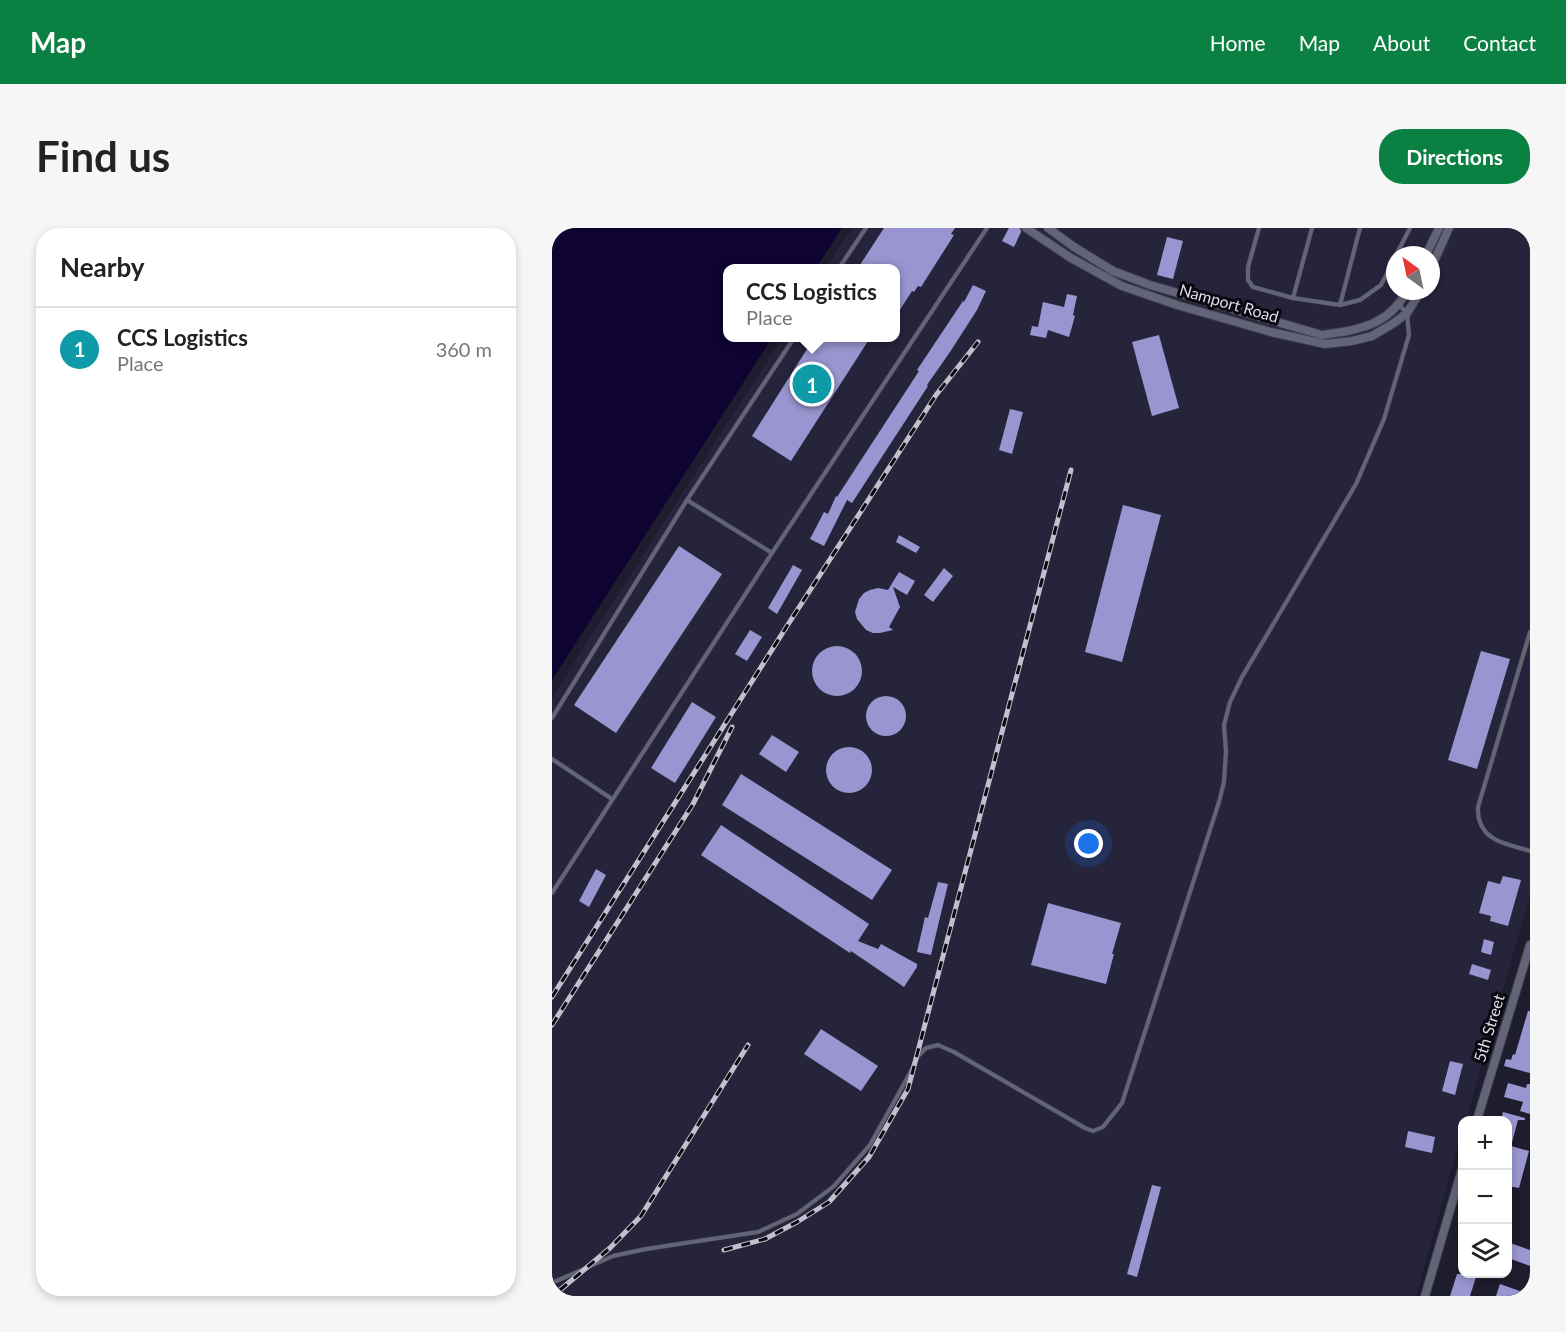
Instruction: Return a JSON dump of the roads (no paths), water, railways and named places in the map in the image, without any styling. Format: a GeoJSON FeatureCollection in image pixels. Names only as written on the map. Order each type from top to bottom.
{"type":"FeatureCollection","features":[{"type":"Feature","properties":{"kind":"street","name":"Namport Road"},"geometry":{"type":"LineString","coordinates":[[1026,228],[1071,258],[1122,286],[1177,305],[1325,344],[1372,336],[1407,313],[1415,300]]}},
{"type":"Feature","properties":{"kind":"street"},"geometry":{"type":"LineString","coordinates":[[1048,228],[1113,271],[1141,282],[1322,334],[1351,331],[1378,322],[1402,300]]}},
{"type":"Feature","properties":{"kind":"street"},"geometry":{"type":"LineString","coordinates":[[1430,246],[1439,228]]}},
{"type":"Feature","properties":{"kind":"street"},"geometry":{"type":"LineString","coordinates":[[1440,248],[1449,228]]}},
{"type":"Feature","properties":{"kind":"street","name":"5th Street"},"geometry":{"type":"LineString","coordinates":[[1478,1116],[1530,945]]}},
{"type":"Feature","properties":{"kind":"street"},"geometry":{"type":"LineString","coordinates":[[1425,1296],[1462,1170]]}},
{"type":"Feature","properties":{"kind":"lane"},"geometry":{"type":"LineString","coordinates":[[842,264],[866,228]]}},
{"type":"Feature","properties":{"kind":"lane"},"geometry":{"type":"LineString","coordinates":[[552,893],[772,553],[987,228]]}},
{"type":"Feature","properties":{"kind":"lane"},"geometry":{"type":"LineString","coordinates":[[1259,228],[1248,267],[1248,280],[1253,286],[1293,298],[1340,305],[1360,300],[1381,285],[1386,275]]}},
{"type":"Feature","properties":{"kind":"lane"},"geometry":{"type":"LineString","coordinates":[[1293,298],[1311,228]]}},
{"type":"Feature","properties":{"kind":"lane"},"geometry":{"type":"LineString","coordinates":[[1340,305],[1360,228]]}},
{"type":"Feature","properties":{"kind":"lane"},"geometry":{"type":"LineString","coordinates":[[1401,246],[1410,228]]}},
{"type":"Feature","properties":{"kind":"lane"},"geometry":{"type":"LineString","coordinates":[[552,1283],[613,1256],[646,1248],[758,1232],[797,1214],[834,1186],[870,1145],[918,1056],[927,1048],[938,1045],[954,1052],[1085,1128],[1093,1131],[1102,1127],[1122,1103],[1219,802],[1225,774],[1224,725],[1230,702],[1242,677],[1356,484],[1384,419],[1409,335],[1407,313],[1399,305]]}},
{"type":"Feature","properties":{"kind":"lane"},"geometry":{"type":"LineString","coordinates":[[552,718],[687,500],[791,342]]}},
{"type":"Feature","properties":{"kind":"lane"},"geometry":{"type":"LineString","coordinates":[[687,500],[772,553]]}},
{"type":"Feature","properties":{"kind":"lane"},"geometry":{"type":"LineString","coordinates":[[1530,632],[1478,807],[1480,822],[1489,836],[1530,851]]}},
{"type":"Feature","properties":{"kind":"lane"},"geometry":{"type":"LineString","coordinates":[[552,759],[612,799]]}},
{"type":"Feature","properties":{"kind":"railway"},"geometry":{"type":"LineString","coordinates":[[552,997],[936,395],[978,342]]}},
{"type":"Feature","properties":{"kind":"railway"},"geometry":{"type":"LineString","coordinates":[[724,1250],[765,1239],[829,1202],[869,1157],[908,1089],[1071,470]]}},
{"type":"Feature","properties":{"kind":"railway"},"geometry":{"type":"LineString","coordinates":[[552,1025],[693,804],[732,727]]}},
{"type":"Feature","properties":{"kind":"railway"},"geometry":{"type":"LineString","coordinates":[[560,1290],[610,1248],[641,1216],[748,1045]]}},
{"type":"Feature","properties":{"kind":"place","name":"CCS Logistics"},"geometry":{"type":"Point","coordinates":[812,384]}}]}
